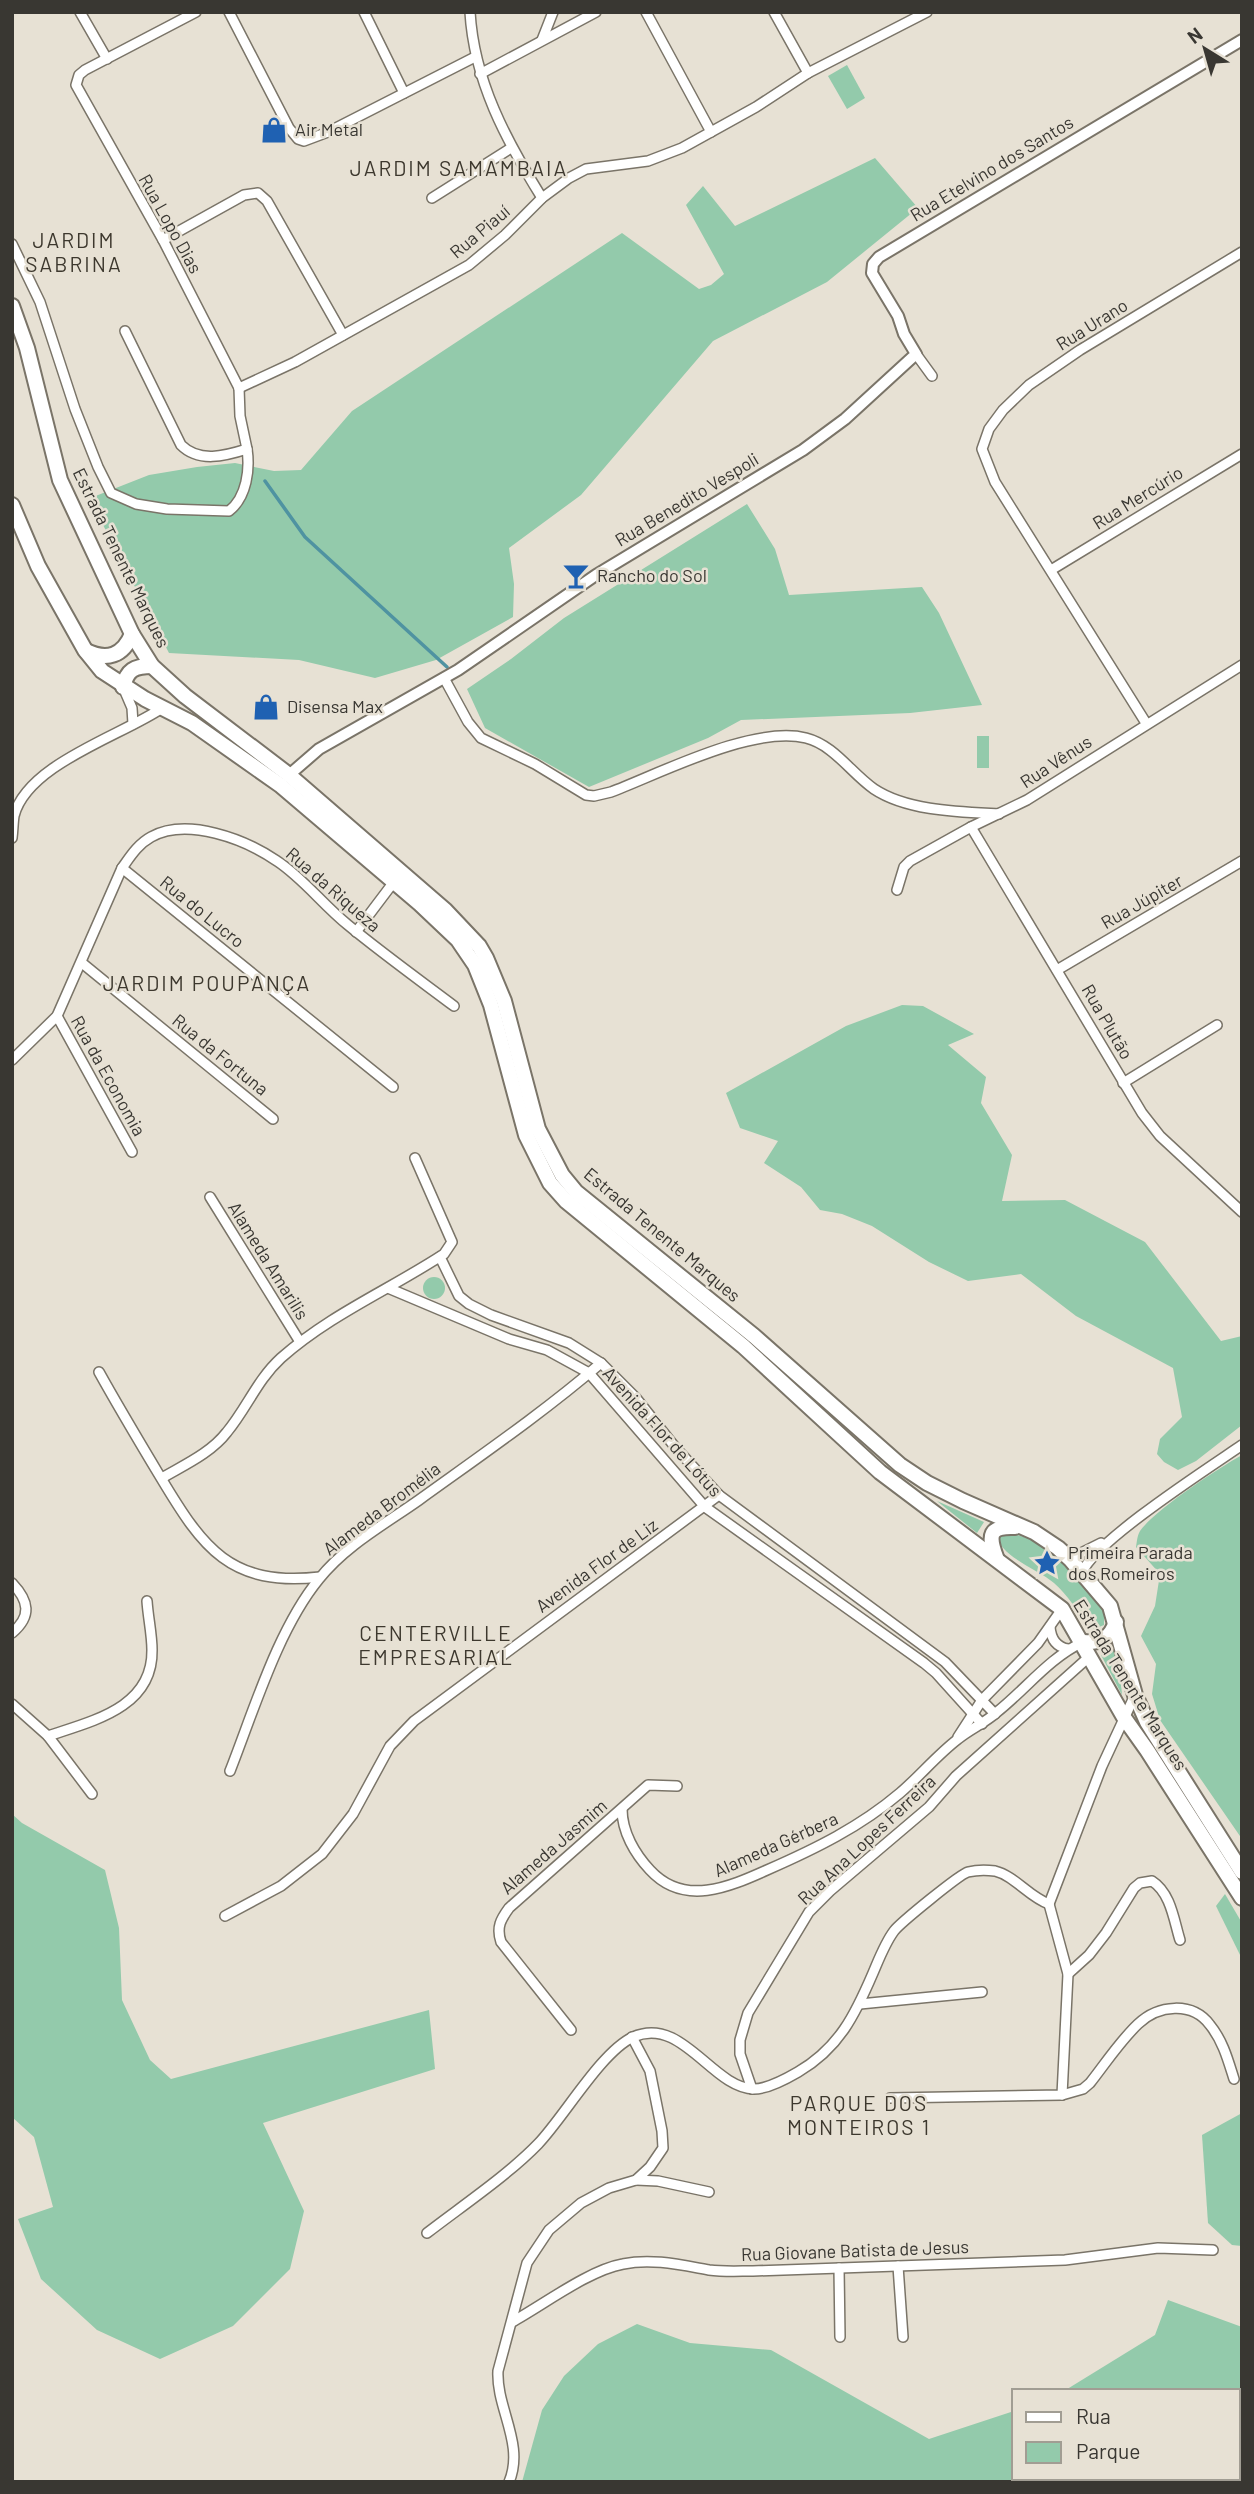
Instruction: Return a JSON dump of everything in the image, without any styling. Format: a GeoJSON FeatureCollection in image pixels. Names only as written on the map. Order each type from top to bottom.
{"type":"FeatureCollection","features":[{"type":"Feature","properties":{"kind":"main road","name":"Estrada Tenente Marques"},"geometry":{"type":"LineString","coordinates":[[12,306],[27,348],[60,480],[132,634],[152,666],[289,775],[452,915],[479,946],[504,1001],[538,1129],[562,1175],[576,1192],[754,1336],[900,1465],[927,1483],[1046,1539],[1065,1554],[1110,1606],[1135,1695],[1147,1722],[1242,1872]]}},
{"type":"Feature","properties":{"kind":"main road","name":"Estrada Tenente Marques"},"geometry":{"type":"LineString","coordinates":[[12,505],[38,566],[85,650],[102,671],[123,687],[192,723],[280,785],[451,932],[475,965],[491,1005],[526,1135],[550,1183],[566,1202],[744,1346],[880,1472],[1062,1609],[1125,1719],[1242,1898]]}},
{"type":"Feature","properties":{"kind":"main road"},"geometry":{"type":"LineString","coordinates":[[85,650],[106,657],[114,655],[128,643],[132,634]]}},
{"type":"Feature","properties":{"kind":"main road"},"geometry":{"type":"LineString","coordinates":[[123,687],[130,670],[138,666],[152,666]]}},
{"type":"Feature","properties":{"kind":"main road"},"geometry":{"type":"LineString","coordinates":[[162,708],[170,683]]}},
{"type":"Feature","properties":{"kind":"main road"},"geometry":{"type":"LineString","coordinates":[[996,1558],[990,1541],[992,1533],[997,1528],[1020,1527]]}},
{"type":"Feature","properties":{"kind":"main road"},"geometry":{"type":"LineString","coordinates":[[1083,1642],[1100,1642],[1108,1638],[1116,1622]]}},
{"type":"Feature","properties":{"kind":"street"},"geometry":{"type":"LineString","coordinates":[[80,12],[107,59],[191,14]]}},
{"type":"Feature","properties":{"kind":"street"},"geometry":{"type":"LineString","coordinates":[[229,12],[294,135],[304,141],[311,140],[475,57]]}},
{"type":"Feature","properties":{"kind":"street"},"geometry":{"type":"LineString","coordinates":[[365,12],[404,93]]}},
{"type":"Feature","properties":{"kind":"street"},"geometry":{"type":"LineString","coordinates":[[470,12],[475,57],[480,74],[511,148],[542,198]]}},
{"type":"Feature","properties":{"kind":"street"},"geometry":{"type":"LineString","coordinates":[[542,40],[553,12]]}},
{"type":"Feature","properties":{"kind":"street"},"geometry":{"type":"LineString","coordinates":[[480,74],[596,12]]}},
{"type":"Feature","properties":{"kind":"street"},"geometry":{"type":"LineString","coordinates":[[646,12],[711,132]]}},
{"type":"Feature","properties":{"kind":"street"},"geometry":{"type":"LineString","coordinates":[[774,12],[808,73]]}},
{"type":"Feature","properties":{"kind":"street","name":"Rua Piauí"},"geometry":{"type":"LineString","coordinates":[[239,388],[295,362],[469,265],[505,236],[542,198],[569,178],[586,169],[648,160],[682,148],[756,107],[808,73],[927,12]]}},
{"type":"Feature","properties":{"kind":"street","name":"Rua Etelvino dos Santos"},"geometry":{"type":"LineString","coordinates":[[932,376],[904,334],[898,316],[872,273],[873,264],[879,257],[1242,40]]}},
{"type":"Feature","properties":{"kind":"street","name":"Rua Lopo Dias"},"geometry":{"type":"LineString","coordinates":[[107,59],[79,75],[76,80],[79,92],[163,240],[239,388]]}},
{"type":"Feature","properties":{"kind":"street"},"geometry":{"type":"LineString","coordinates":[[432,198],[511,148]]}},
{"type":"Feature","properties":{"kind":"street"},"geometry":{"type":"LineString","coordinates":[[163,240],[244,195],[255,192],[262,196],[343,335]]}},
{"type":"Feature","properties":{"kind":"street"},"geometry":{"type":"LineString","coordinates":[[12,244],[40,302],[75,409],[97,467],[111,493],[136,503],[167,509],[229,511],[243,493],[249,462],[240,416],[239,388]]}},
{"type":"Feature","properties":{"kind":"street","name":"Rua Urano"},"geometry":{"type":"LineString","coordinates":[[1051,570],[995,482],[982,449],[989,429],[1003,410],[1029,385],[1080,350],[1242,253]]}},
{"type":"Feature","properties":{"kind":"street"},"geometry":{"type":"LineString","coordinates":[[125,331],[181,446],[193,455],[204,458],[247,449]]}},
{"type":"Feature","properties":{"kind":"street","name":"Rua Benedito Vespoli"},"geometry":{"type":"LineString","coordinates":[[289,775],[319,749],[444,678],[596,575],[803,450],[845,419],[916,354]]}},
{"type":"Feature","properties":{"kind":"street","name":"Rua Mercúrio"},"geometry":{"type":"LineString","coordinates":[[1051,570],[1242,454]]}},
{"type":"Feature","properties":{"kind":"street"},"geometry":{"type":"LineString","coordinates":[[1051,570],[1146,723]]}},
{"type":"Feature","properties":{"kind":"street","name":"Rua Vênus"},"geometry":{"type":"LineString","coordinates":[[897,890],[904,867],[910,860],[1027,800],[1242,665]]}},
{"type":"Feature","properties":{"kind":"street"},"geometry":{"type":"LineString","coordinates":[[444,678],[468,722],[481,738],[535,764],[586,796],[611,792],[754,740],[805,738],[821,744],[874,789],[891,798],[936,811],[999,814]]}},
{"type":"Feature","properties":{"kind":"street"},"geometry":{"type":"LineString","coordinates":[[123,687],[132,708],[133,724]]}},
{"type":"Feature","properties":{"kind":"street"},"geometry":{"type":"LineString","coordinates":[[12,838],[15,814],[37,782],[78,753],[148,718],[162,708]]}},
{"type":"Feature","properties":{"kind":"street","name":"Rua Plutão"},"geometry":{"type":"LineString","coordinates":[[971,827],[1142,1113],[1160,1136],[1242,1212]]}},
{"type":"Feature","properties":{"kind":"street","name":"Rua da Riqueza"},"geometry":{"type":"LineString","coordinates":[[12,1060],[57,1016],[122,868],[131,855],[153,836],[174,830],[218,835],[248,845],[277,861],[356,932],[454,1006]]}},
{"type":"Feature","properties":{"kind":"street","name":"Rua Júpiter"},"geometry":{"type":"LineString","coordinates":[[1057,970],[1242,861]]}},
{"type":"Feature","properties":{"kind":"street","name":"Rua do Lucro"},"geometry":{"type":"LineString","coordinates":[[122,868],[393,1087]]}},
{"type":"Feature","properties":{"kind":"street"},"geometry":{"type":"LineString","coordinates":[[356,932],[393,883]]}},
{"type":"Feature","properties":{"kind":"street","name":"Rua da Fortuna"},"geometry":{"type":"LineString","coordinates":[[82,963],[273,1119]]}},
{"type":"Feature","properties":{"kind":"street","name":"Rua da Economia"},"geometry":{"type":"LineString","coordinates":[[57,1016],[132,1152]]}},
{"type":"Feature","properties":{"kind":"street"},"geometry":{"type":"LineString","coordinates":[[1124,1083],[1217,1025]]}},
{"type":"Feature","properties":{"kind":"street"},"geometry":{"type":"LineString","coordinates":[[162,1478],[220,1441],[266,1374],[300,1342],[332,1318],[440,1257],[452,1242],[415,1158]]}},
{"type":"Feature","properties":{"kind":"street","name":"Alameda Amarilis"},"geometry":{"type":"LineString","coordinates":[[210,1197],[300,1342]]}},
{"type":"Feature","properties":{"kind":"street","name":"Avenida Flor de Lótus"},"geometry":{"type":"LineString","coordinates":[[440,1257],[459,1296],[469,1304],[491,1315],[569,1343],[601,1363],[636,1398],[675,1447],[719,1495],[930,1650],[995,1714]]}},
{"type":"Feature","properties":{"kind":"street","name":"Avenida Flor de Lótus"},"geometry":{"type":"LineString","coordinates":[[388,1288],[509,1339],[547,1350],[589,1373],[705,1507],[924,1664],[982,1724]]}},
{"type":"Feature","properties":{"kind":"street","name":"Alameda Bromélia"},"geometry":{"type":"LineString","coordinates":[[230,1771],[274,1660],[299,1609],[320,1577],[358,1543],[470,1463],[601,1363]]}},
{"type":"Feature","properties":{"kind":"street"},"geometry":{"type":"LineString","coordinates":[[99,1372],[194,1530],[210,1549],[230,1564],[250,1572],[279,1577],[320,1577]]}},
{"type":"Feature","properties":{"kind":"street"},"geometry":{"type":"LineString","coordinates":[[1082,1573],[1090,1558],[1118,1534],[1242,1445]]}},
{"type":"Feature","properties":{"kind":"street","name":"Avenida Flor de Liz"},"geometry":{"type":"LineString","coordinates":[[225,1916],[281,1886],[305,1870],[322,1854],[354,1814],[390,1746],[414,1721],[719,1495]]}},
{"type":"Feature","properties":{"kind":"street"},"geometry":{"type":"LineString","coordinates":[[1065,1554],[1079,1554],[1118,1534]]}},
{"type":"Feature","properties":{"kind":"street"},"geometry":{"type":"LineString","coordinates":[[12,1583],[23,1595],[26,1610],[20,1626],[12,1633]]}},
{"type":"Feature","properties":{"kind":"street"},"geometry":{"type":"LineString","coordinates":[[48,1736],[117,1710],[135,1697],[145,1684],[152,1652],[147,1601]]}},
{"type":"Feature","properties":{"kind":"street","name":"Alameda Gérbera"},"geometry":{"type":"LineString","coordinates":[[957,1739],[982,1700],[1038,1643],[1062,1609]]}},
{"type":"Feature","properties":{"kind":"street"},"geometry":{"type":"LineString","coordinates":[[1050,1627],[1053,1640],[1062,1648],[1068,1649]]}},
{"type":"Feature","properties":{"kind":"street","name":"Alameda Gérbera"},"geometry":{"type":"LineString","coordinates":[[622,1809],[622,1819],[638,1857],[655,1875],[671,1886],[689,1892],[730,1886],[816,1848],[859,1824],[902,1791],[957,1739],[995,1714],[1068,1649],[1083,1642]]}},
{"type":"Feature","properties":{"kind":"street","name":"Rua Ana Lopes Ferreira"},"geometry":{"type":"LineString","coordinates":[[752,2089],[740,2054],[740,2040],[748,2013],[809,1912],[929,1807],[956,1776],[1090,1656]]}},
{"type":"Feature","properties":{"kind":"street"},"geometry":{"type":"LineString","coordinates":[[1062,2095],[1068,1975],[1049,1904],[1102,1766],[1135,1695]]}},
{"type":"Feature","properties":{"kind":"street"},"geometry":{"type":"LineString","coordinates":[[12,1704],[48,1736],[92,1794]]}},
{"type":"Feature","properties":{"kind":"street","name":"Alameda Jasmim"},"geometry":{"type":"LineString","coordinates":[[571,2030],[508,1952],[501,1942],[498,1926],[509,1908],[648,1786],[677,1786]]}},
{"type":"Feature","properties":{"kind":"street"},"geometry":{"type":"LineString","coordinates":[[427,2233],[538,2144],[601,2066],[632,2037],[653,2034],[672,2039],[734,2082],[752,2089],[767,2087],[798,2073],[835,2042],[850,2024],[895,1929],[967,1872],[996,1871],[1038,1900],[1049,1904]]}},
{"type":"Feature","properties":{"kind":"street"},"geometry":{"type":"LineString","coordinates":[[1068,1975],[1106,1933],[1134,1888],[1140,1883],[1152,1881],[1167,1897],[1180,1941]]}},
{"type":"Feature","properties":{"kind":"street"},"geometry":{"type":"LineString","coordinates":[[860,2004],[982,1992]]}},
{"type":"Feature","properties":{"kind":"street"},"geometry":{"type":"LineString","coordinates":[[890,2098],[1062,2095],[1083,2089],[1090,2084],[1138,2023],[1166,2008],[1186,2010],[1208,2022],[1219,2037],[1234,2079]]}},
{"type":"Feature","properties":{"kind":"street"},"geometry":{"type":"LineString","coordinates":[[632,2037],[650,2071],[663,2148],[650,2167],[636,2180]]}},
{"type":"Feature","properties":{"kind":"street"},"geometry":{"type":"LineString","coordinates":[[509,2482],[514,2451],[511,2429],[497,2381],[498,2371],[527,2263],[549,2230],[581,2203],[609,2188],[636,2180],[658,2181],[709,2192]]}},
{"type":"Feature","properties":{"kind":"street","name":"Rua Giovane Batista de Jesus"},"geometry":{"type":"LineString","coordinates":[[512,2322],[584,2279],[623,2263],[671,2263],[713,2270],[753,2272],[1065,2260],[1158,2248],[1213,2250]]}},
{"type":"Feature","properties":{"kind":"street"},"geometry":{"type":"LineString","coordinates":[[898,2266],[903,2337]]}},
{"type":"Feature","properties":{"kind":"street"},"geometry":{"type":"LineString","coordinates":[[839,2268],[840,2337]]}},
{"type":"Feature","properties":{"kind":"green space"},"geometry":{"type":"Polygon","coordinates":[[[847,65],[865,98],[847,109],[828,76],[847,65]]]}},
{"type":"Feature","properties":{"kind":"green space"},"geometry":{"type":"Polygon","coordinates":[[[875,158],[918,208],[827,282],[713,341],[581,495],[509,548],[514,584],[513,617],[436,660],[375,678],[299,660],[169,653],[101,521],[93,497],[149,475],[197,467],[235,463],[274,471],[301,470],[352,411],[622,233],[699,289],[711,285],[724,274],[686,205],[703,186],[735,226],[875,158]]]}},
{"type":"Feature","properties":{"kind":"green space"},"geometry":{"type":"Polygon","coordinates":[[[747,504],[775,549],[789,595],[922,587],[939,613],[982,705],[910,713],[741,720],[708,738],[589,787],[485,728],[467,689],[564,618],[747,504]]]}},
{"type":"Feature","properties":{"kind":"green space"},"geometry":{"type":"Polygon","coordinates":[[[977,736],[989,736],[989,768],[977,768],[977,736]]]}},
{"type":"Feature","properties":{"kind":"green space"},"geometry":{"type":"Polygon","coordinates":[[[902,1005],[923,1006],[974,1034],[948,1045],[986,1077],[981,1103],[1012,1155],[1002,1201],[1065,1200],[1145,1242],[1221,1341],[1242,1336],[1242,1425],[1196,1461],[1178,1470],[1164,1462],[1157,1454],[1160,1439],[1182,1417],[1173,1368],[1076,1316],[1021,1274],[968,1281],[929,1262],[872,1226],[842,1214],[820,1210],[801,1187],[764,1163],[778,1141],[740,1128],[726,1093],[846,1026],[902,1005]]]}},
{"type":"Feature","properties":{"kind":"green space"},"geometry":{"type":"Polygon","coordinates":[[[434,1277],[442,1280],[445,1288],[442,1296],[434,1299],[426,1296],[423,1288],[426,1280],[434,1277]]]}},
{"type":"Feature","properties":{"kind":"green space"},"geometry":{"type":"Polygon","coordinates":[[[1242,1455],[1242,1839],[1160,1720],[1152,1694],[1156,1664],[1141,1636],[1155,1606],[1160,1574],[1136,1547],[1140,1531],[1159,1512],[1203,1479],[1242,1455]]]}},
{"type":"Feature","properties":{"kind":"green space"},"geometry":{"type":"Polygon","coordinates":[[[937,1501],[984,1522],[977,1533],[937,1501]]]}},
{"type":"Feature","properties":{"kind":"green space"},"geometry":{"type":"Polygon","coordinates":[[[1005,1531],[1033,1540],[1057,1557],[1104,1611],[1104,1625],[1094,1629],[1089,1626],[1054,1583],[1004,1549],[997,1534],[1005,1531]]]}},
{"type":"Feature","properties":{"kind":"green space"},"geometry":{"type":"Polygon","coordinates":[[[1118,1649],[1122,1695],[1101,1655],[1118,1649]]]}},
{"type":"Feature","properties":{"kind":"green space"},"geometry":{"type":"Polygon","coordinates":[[[12,1814],[22,1823],[105,1870],[119,1928],[122,2000],[150,2060],[171,2079],[429,2010],[435,2069],[263,2123],[304,2211],[290,2269],[233,2326],[160,2359],[97,2330],[41,2279],[18,2219],[53,2207],[34,2137],[12,2117],[12,1814]]]}},
{"type":"Feature","properties":{"kind":"green space"},"geometry":{"type":"Polygon","coordinates":[[[1225,1894],[1242,1923],[1242,1959],[1216,1906],[1225,1894]]]}},
{"type":"Feature","properties":{"kind":"green space"},"geometry":{"type":"Polygon","coordinates":[[[1242,2113],[1242,2246],[1232,2245],[1208,2223],[1202,2135],[1242,2113]]]}},
{"type":"Feature","properties":{"kind":"green space"},"geometry":{"type":"Polygon","coordinates":[[[1168,2300],[1242,2327],[1242,2482],[522,2482],[542,2410],[564,2376],[598,2344],[637,2324],[690,2343],[771,2350],[929,2439],[1012,2412],[1012,2480],[1240,2480],[1240,2389],[1067,2389],[1155,2335],[1168,2300]]]}},
{"type":"Feature","properties":{"kind":"waterway"},"geometry":{"type":"LineString","coordinates":[[265,481],[305,537],[447,667]]}},
{"type":"Feature","properties":{"kind":"place","name":"Air Metal"},"geometry":{"type":"Point","coordinates":[274,130]}},
{"type":"Feature","properties":{"kind":"place","name":"Rancho do Sol"},"geometry":{"type":"Point","coordinates":[576,576]}},
{"type":"Feature","properties":{"kind":"place","name":"Disensa Max"},"geometry":{"type":"Point","coordinates":[266,707]}},
{"type":"Feature","properties":{"kind":"place","name":"Primeira Parada dos Romeiros"},"geometry":{"type":"Point","coordinates":[1047,1563]}},
{"type":"Feature","properties":{"kind":"district","name":"JARDIM SAMAMBAIA"},"geometry":{"type":"Point","coordinates":[459,169]}},
{"type":"Feature","properties":{"kind":"district","name":"JARDIM SABRINA"},"geometry":{"type":"Point","coordinates":[74,253]}},
{"type":"Feature","properties":{"kind":"district","name":"JARDIM POUPANÇA"},"geometry":{"type":"Point","coordinates":[207,984]}},
{"type":"Feature","properties":{"kind":"district","name":"CENTERVILLE EMPRESARIAL"},"geometry":{"type":"Point","coordinates":[436,1646]}},
{"type":"Feature","properties":{"kind":"district","name":"PARQUE DOS MONTEIROS 1"},"geometry":{"type":"Point","coordinates":[859,2116]}}]}
